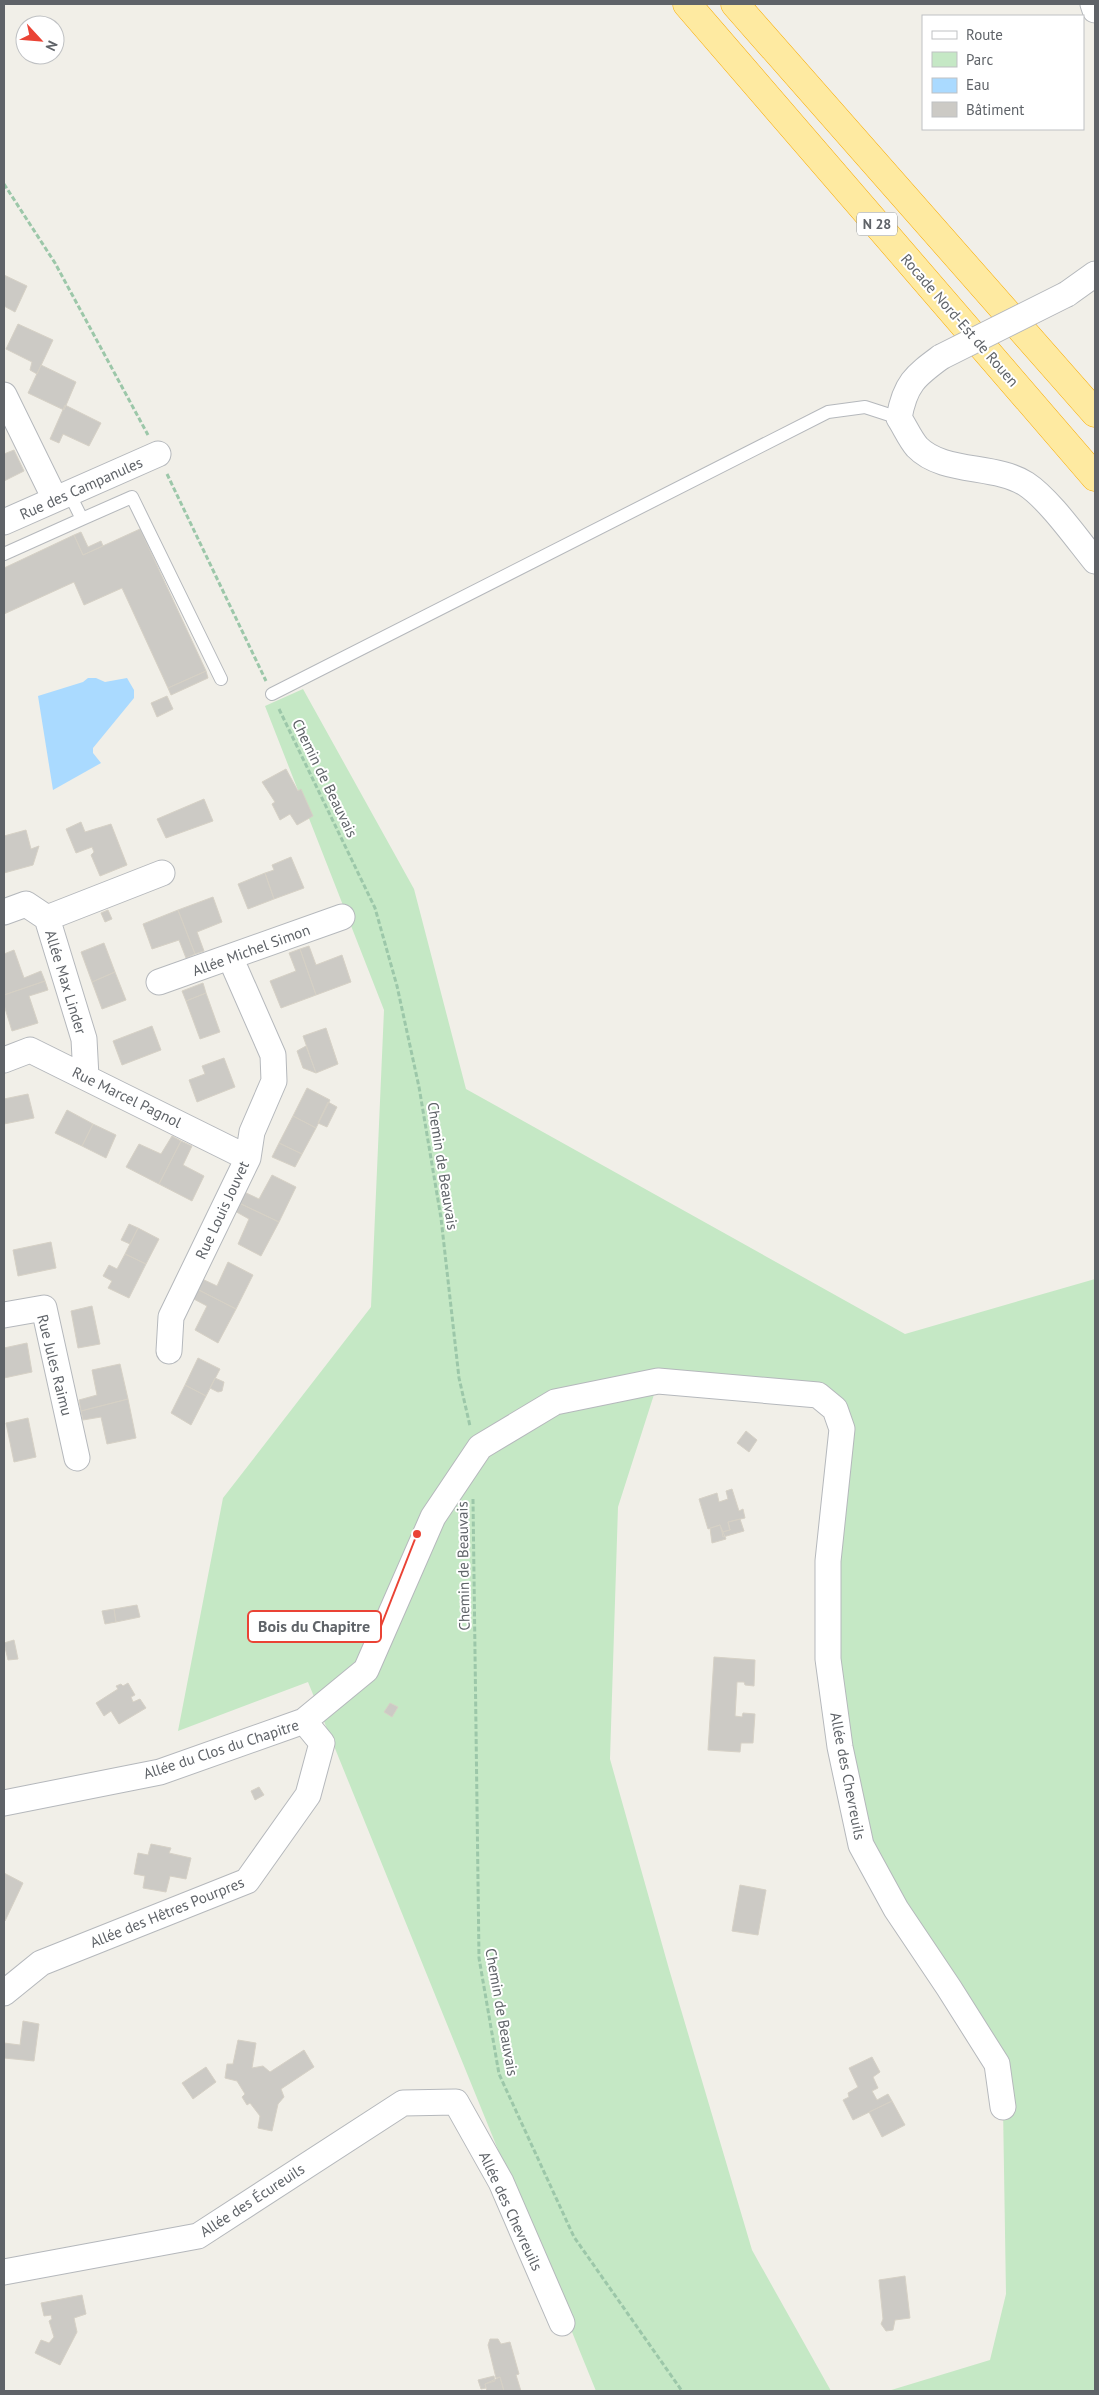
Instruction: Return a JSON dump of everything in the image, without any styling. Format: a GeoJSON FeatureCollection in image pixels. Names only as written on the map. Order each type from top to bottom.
{"type":"FeatureCollection","features":[{"type":"Feature","properties":{"kind":"highway","name":"Rocade Nord-Est de Rouen"},"geometry":{"type":"LineString","coordinates":[[687,4],[1095,477]]}},
{"type":"Feature","properties":{"kind":"highway","name":"N 28"},"geometry":{"type":"LineString","coordinates":[[735,4],[1095,412]]}},
{"type":"Feature","properties":{"kind":"street"},"geometry":{"type":"LineString","coordinates":[[1093,4],[1095,10]]}},
{"type":"Feature","properties":{"kind":"street"},"geometry":{"type":"LineString","coordinates":[[1095,274],[1067,294],[941,357],[914,377],[902,401],[899,418],[918,447],[934,458],[999,473],[1026,484],[1056,512],[1095,561]]}},
{"type":"Feature","properties":{"kind":"street"},"geometry":{"type":"LineString","coordinates":[[4,395],[62,496]]}},
{"type":"Feature","properties":{"kind":"street","name":"Rue des Campanules"},"geometry":{"type":"LineString","coordinates":[[4,522],[158,454]]}},
{"type":"Feature","properties":{"kind":"street","name":"Allée Max Linder"},"geometry":{"type":"LineString","coordinates":[[47,918],[162,873]]}},
{"type":"Feature","properties":{"kind":"street","name":"Allée Max Linder"},"geometry":{"type":"LineString","coordinates":[[4,912],[26,904],[47,918],[84,1038],[86,1077]]}},
{"type":"Feature","properties":{"kind":"street","name":"Allée Michel Simon"},"geometry":{"type":"LineString","coordinates":[[158,982],[342,916]]}},
{"type":"Feature","properties":{"kind":"street","name":"Rue Louis Jouvet"},"geometry":{"type":"LineString","coordinates":[[169,1351],[171,1317],[248,1158],[252,1132],[274,1081],[273,1055],[230,957]]}},
{"type":"Feature","properties":{"kind":"street","name":"Rue Marcel Pagnol"},"geometry":{"type":"LineString","coordinates":[[4,1060],[30,1050],[248,1158]]}},
{"type":"Feature","properties":{"kind":"street","name":"Rue Jules Raimu"},"geometry":{"type":"LineString","coordinates":[[4,1315],[44,1308],[77,1458]]}},
{"type":"Feature","properties":{"kind":"street","name":"Allée du Clos du Chapitre"},"geometry":{"type":"LineString","coordinates":[[4,1803],[160,1772],[304,1721],[366,1670],[433,1517],[480,1447],[555,1402],[658,1381],[818,1395],[835,1409]]}},
{"type":"Feature","properties":{"kind":"street","name":"Allée des Chevreuils"},"geometry":{"type":"LineString","coordinates":[[835,1409],[842,1429],[828,1561],[828,1659],[840,1747],[861,1845],[896,1909],[997,2064],[1002,2107]]}},
{"type":"Feature","properties":{"kind":"street","name":"Allée des Hêtres Pourpres"},"geometry":{"type":"LineString","coordinates":[[4,1993],[41,1963],[247,1881],[308,1794],[322,1743],[304,1721]]}},
{"type":"Feature","properties":{"kind":"street","name":"Allée des Chevreuils"},"geometry":{"type":"LineString","coordinates":[[456,2102],[501,2182],[562,2323]]}},
{"type":"Feature","properties":{"kind":"street","name":"Allée des Écureuils"},"geometry":{"type":"LineString","coordinates":[[4,2272],[198,2236],[403,2103],[456,2102]]}},
{"type":"Feature","properties":{"kind":"lane"},"geometry":{"type":"LineString","coordinates":[[272,694],[828,412],[865,407],[899,418]]}},
{"type":"Feature","properties":{"kind":"lane"},"geometry":{"type":"LineString","coordinates":[[62,496],[82,519]]}},
{"type":"Feature","properties":{"kind":"lane"},"geometry":{"type":"LineString","coordinates":[[4,554],[132,497],[221,679]]}},
{"type":"Feature","properties":{"kind":"path","name":"Chemin de Beauvais"},"geometry":{"type":"LineString","coordinates":[[272,694],[375,908],[397,986],[419,1087],[441,1218],[459,1378],[472,1439],[480,1447]]}},
{"type":"Feature","properties":{"kind":"path","name":"Chemin de Beauvais"},"geometry":{"type":"LineString","coordinates":[[473,1494],[479,1958],[499,2074],[574,2237],[682,2391]]}},
{"type":"Feature","properties":{"kind":"green space"},"geometry":{"type":"Polygon","coordinates":[[[303,689],[414,889],[466,1089],[905,1334],[1095,1279],[1095,2391],[888,2391],[990,2360],[1006,2294],[1003,2107],[997,2064],[896,1909],[840,1747],[835,1409],[658,1382],[618,1507],[610,1759],[669,1969],[752,2250],[831,2391],[596,2391],[308,1682],[178,1731],[223,1498],[371,1307],[384,1010],[265,706],[303,689]]]}},
{"type":"Feature","properties":{"kind":"water"},"geometry":{"type":"Polygon","coordinates":[[[88,678],[96,678],[105,682],[127,678],[134,690],[134,698],[93,748],[93,753],[101,763],[53,790],[38,696],[83,682],[88,678]]]}},
{"type":"Feature","properties":{"kind":"building"},"geometry":{"type":"Polygon","coordinates":[[[4,275],[27,286],[15,312],[4,306],[4,275]]]}},
{"type":"Feature","properties":{"kind":"building"},"geometry":{"type":"Polygon","coordinates":[[[18,324],[53,340],[37,374],[30,370],[32,362],[6,349],[18,324]]]}},
{"type":"Feature","properties":{"kind":"building"},"geometry":{"type":"Polygon","coordinates":[[[41,365],[76,382],[64,410],[28,393],[41,365]]]}},
{"type":"Feature","properties":{"kind":"building"},"geometry":{"type":"Polygon","coordinates":[[[65,405],[101,423],[89,446],[63,434],[59,443],[50,439],[65,405]]]}},
{"type":"Feature","properties":{"kind":"building"},"geometry":{"type":"Polygon","coordinates":[[[14,450],[24,471],[4,481],[4,454],[14,450]]]}},
{"type":"Feature","properties":{"kind":"building"},"geometry":{"type":"Polygon","coordinates":[[[140,529],[206,671],[168,688],[122,588],[84,605],[74,582],[4,614],[4,568],[74,535],[83,555],[140,529]]]}},
{"type":"Feature","properties":{"kind":"building"},"geometry":{"type":"Polygon","coordinates":[[[81,532],[88,547],[101,541],[103,546],[83,555],[74,535],[81,532]]]}},
{"type":"Feature","properties":{"kind":"building"},"geometry":{"type":"Polygon","coordinates":[[[206,671],[208,678],[171,695],[168,688],[206,671]]]}},
{"type":"Feature","properties":{"kind":"building"},"geometry":{"type":"Polygon","coordinates":[[[167,696],[173,709],[157,717],[151,703],[167,696]]]}},
{"type":"Feature","properties":{"kind":"building"},"geometry":{"type":"Polygon","coordinates":[[[286,769],[298,791],[301,789],[313,816],[297,825],[290,814],[280,820],[272,804],[275,802],[262,782],[286,769]]]}},
{"type":"Feature","properties":{"kind":"building"},"geometry":{"type":"Polygon","coordinates":[[[204,799],[213,821],[166,838],[157,819],[204,799]]]}},
{"type":"Feature","properties":{"kind":"building"},"geometry":{"type":"Polygon","coordinates":[[[81,822],[85,832],[111,824],[127,865],[100,876],[91,855],[94,852],[92,847],[76,853],[66,829],[81,822]]]}},
{"type":"Feature","properties":{"kind":"building"},"geometry":{"type":"Polygon","coordinates":[[[26,830],[31,849],[39,846],[33,865],[4,873],[4,836],[26,830]]]}},
{"type":"Feature","properties":{"kind":"building"},"geometry":{"type":"Polygon","coordinates":[[[291,857],[304,888],[274,899],[265,873],[274,870],[272,865],[291,857]]]}},
{"type":"Feature","properties":{"kind":"building"},"geometry":{"type":"Polygon","coordinates":[[[265,873],[274,899],[248,909],[238,884],[265,873]]]}},
{"type":"Feature","properties":{"kind":"building"},"geometry":{"type":"Polygon","coordinates":[[[213,897],[222,922],[197,932],[204,951],[195,954],[178,910],[213,897]]]}},
{"type":"Feature","properties":{"kind":"building"},"geometry":{"type":"Polygon","coordinates":[[[108,910],[112,919],[105,922],[101,913],[108,910]]]}},
{"type":"Feature","properties":{"kind":"building"},"geometry":{"type":"Polygon","coordinates":[[[178,910],[195,954],[186,958],[179,940],[152,949],[143,924],[178,910]]]}},
{"type":"Feature","properties":{"kind":"building"},"geometry":{"type":"Polygon","coordinates":[[[104,943],[115,972],[92,982],[81,952],[104,943]]]}},
{"type":"Feature","properties":{"kind":"building"},"geometry":{"type":"Polygon","coordinates":[[[309,946],[316,965],[342,955],[351,982],[316,995],[300,949],[309,946]]]}},
{"type":"Feature","properties":{"kind":"building"},"geometry":{"type":"Polygon","coordinates":[[[300,949],[316,995],[281,1008],[270,981],[296,971],[289,953],[300,949]]]}},
{"type":"Feature","properties":{"kind":"building"},"geometry":{"type":"Polygon","coordinates":[[[14,950],[24,978],[41,971],[45,981],[4,995],[4,954],[14,950]]]}},
{"type":"Feature","properties":{"kind":"building"},"geometry":{"type":"Polygon","coordinates":[[[115,972],[126,1000],[102,1009],[92,982],[115,972]]]}},
{"type":"Feature","properties":{"kind":"building"},"geometry":{"type":"Polygon","coordinates":[[[45,981],[48,990],[29,996],[38,1023],[12,1031],[4,1005],[4,995],[45,981]]]}},
{"type":"Feature","properties":{"kind":"building"},"geometry":{"type":"Polygon","coordinates":[[[203,983],[206,993],[186,1001],[182,991],[203,983]]]}},
{"type":"Feature","properties":{"kind":"building"},"geometry":{"type":"Polygon","coordinates":[[[206,993],[220,1032],[200,1039],[186,1001],[206,993]]]}},
{"type":"Feature","properties":{"kind":"building"},"geometry":{"type":"Polygon","coordinates":[[[152,1026],[161,1050],[122,1065],[113,1041],[152,1026]]]}},
{"type":"Feature","properties":{"kind":"building"},"geometry":{"type":"Polygon","coordinates":[[[326,1028],[338,1064],[316,1073],[303,1036],[326,1028]]]}},
{"type":"Feature","properties":{"kind":"building"},"geometry":{"type":"Polygon","coordinates":[[[306,1046],[316,1073],[303,1068],[297,1051],[306,1046]]]}},
{"type":"Feature","properties":{"kind":"building"},"geometry":{"type":"Polygon","coordinates":[[[224,1058],[235,1087],[197,1102],[189,1080],[205,1074],[202,1066],[224,1058]]]}},
{"type":"Feature","properties":{"kind":"building"},"geometry":{"type":"Polygon","coordinates":[[[307,1088],[330,1100],[316,1128],[293,1116],[307,1088]]]}},
{"type":"Feature","properties":{"kind":"building"},"geometry":{"type":"Polygon","coordinates":[[[28,1094],[34,1118],[4,1124],[4,1099],[28,1094]]]}},
{"type":"Feature","properties":{"kind":"building"},"geometry":{"type":"Polygon","coordinates":[[[328,1102],[337,1107],[327,1127],[318,1123],[328,1102]]]}},
{"type":"Feature","properties":{"kind":"building"},"geometry":{"type":"Polygon","coordinates":[[[67,1110],[93,1124],[82,1146],[55,1133],[67,1110]]]}},
{"type":"Feature","properties":{"kind":"building"},"geometry":{"type":"Polygon","coordinates":[[[293,1116],[316,1128],[302,1154],[279,1143],[293,1116]]]}},
{"type":"Feature","properties":{"kind":"building"},"geometry":{"type":"Polygon","coordinates":[[[93,1124],[116,1135],[106,1158],[82,1146],[93,1124]]]}},
{"type":"Feature","properties":{"kind":"building"},"geometry":{"type":"Polygon","coordinates":[[[172,1136],[181,1141],[159,1184],[126,1167],[139,1144],[161,1154],[172,1136]]]}},
{"type":"Feature","properties":{"kind":"building"},"geometry":{"type":"Polygon","coordinates":[[[181,1141],[192,1146],[183,1165],[204,1176],[192,1201],[159,1184],[181,1141]]]}},
{"type":"Feature","properties":{"kind":"building"},"geometry":{"type":"Polygon","coordinates":[[[279,1143],[302,1154],[295,1167],[272,1157],[279,1143]]]}},
{"type":"Feature","properties":{"kind":"building"},"geometry":{"type":"Polygon","coordinates":[[[272,1175],[296,1187],[279,1222],[237,1202],[242,1191],[259,1199],[272,1175]]]}},
{"type":"Feature","properties":{"kind":"building"},"geometry":{"type":"Polygon","coordinates":[[[237,1202],[279,1222],[261,1256],[238,1244],[249,1219],[233,1210],[237,1202]]]}},
{"type":"Feature","properties":{"kind":"building"},"geometry":{"type":"Polygon","coordinates":[[[129,1224],[138,1228],[130,1244],[121,1240],[129,1224]]]}},
{"type":"Feature","properties":{"kind":"building"},"geometry":{"type":"Polygon","coordinates":[[[138,1228],[159,1239],[146,1264],[125,1254],[138,1228]]]}},
{"type":"Feature","properties":{"kind":"building"},"geometry":{"type":"Polygon","coordinates":[[[51,1242],[56,1268],[18,1276],[13,1250],[51,1242]]]}},
{"type":"Feature","properties":{"kind":"building"},"geometry":{"type":"Polygon","coordinates":[[[125,1254],[146,1264],[129,1298],[108,1288],[112,1281],[103,1276],[109,1265],[117,1269],[125,1254]]]}},
{"type":"Feature","properties":{"kind":"building"},"geometry":{"type":"Polygon","coordinates":[[[228,1262],[253,1275],[236,1309],[195,1288],[200,1278],[217,1286],[228,1262]]]}},
{"type":"Feature","properties":{"kind":"building"},"geometry":{"type":"Polygon","coordinates":[[[195,1288],[236,1309],[218,1343],[195,1330],[207,1306],[190,1297],[195,1288]]]}},
{"type":"Feature","properties":{"kind":"building"},"geometry":{"type":"Polygon","coordinates":[[[92,1306],[100,1344],[78,1348],[71,1311],[92,1306]]]}},
{"type":"Feature","properties":{"kind":"building"},"geometry":{"type":"Polygon","coordinates":[[[27,1343],[32,1372],[4,1378],[4,1348],[27,1343]]]}},
{"type":"Feature","properties":{"kind":"building"},"geometry":{"type":"Polygon","coordinates":[[[198,1358],[220,1369],[206,1396],[185,1385],[198,1358]]]}},
{"type":"Feature","properties":{"kind":"building"},"geometry":{"type":"Polygon","coordinates":[[[120,1364],[128,1399],[81,1411],[79,1400],[97,1395],[92,1370],[120,1364]]]}},
{"type":"Feature","properties":{"kind":"building"},"geometry":{"type":"Polygon","coordinates":[[[215,1378],[224,1382],[222,1391],[218,1392],[210,1388],[215,1378]]]}},
{"type":"Feature","properties":{"kind":"building"},"geometry":{"type":"Polygon","coordinates":[[[185,1385],[206,1396],[191,1425],[171,1413],[185,1385]]]}},
{"type":"Feature","properties":{"kind":"building"},"geometry":{"type":"Polygon","coordinates":[[[128,1399],[136,1438],[107,1444],[101,1417],[83,1420],[81,1411],[128,1399]]]}},
{"type":"Feature","properties":{"kind":"building"},"geometry":{"type":"Polygon","coordinates":[[[28,1418],[36,1457],[14,1462],[6,1423],[28,1418]]]}},
{"type":"Feature","properties":{"kind":"building"},"geometry":{"type":"Polygon","coordinates":[[[746,1431],[757,1440],[749,1452],[737,1443],[746,1431]]]}},
{"type":"Feature","properties":{"kind":"building"},"geometry":{"type":"Polygon","coordinates":[[[732,1489],[739,1511],[743,1509],[745,1518],[728,1522],[730,1530],[722,1532],[720,1525],[708,1529],[699,1499],[717,1493],[719,1502],[728,1499],[726,1491],[732,1489]]]}},
{"type":"Feature","properties":{"kind":"building"},"geometry":{"type":"Polygon","coordinates":[[[740,1519],[744,1531],[723,1537],[722,1532],[730,1530],[728,1522],[740,1519]]]}},
{"type":"Feature","properties":{"kind":"building"},"geometry":{"type":"Polygon","coordinates":[[[720,1525],[726,1539],[712,1543],[710,1528],[720,1525]]]}},
{"type":"Feature","properties":{"kind":"building"},"geometry":{"type":"Polygon","coordinates":[[[137,1605],[140,1617],[116,1622],[114,1609],[137,1605]]]}},
{"type":"Feature","properties":{"kind":"building"},"geometry":{"type":"Polygon","coordinates":[[[114,1609],[116,1622],[105,1624],[102,1611],[114,1609]]]}},
{"type":"Feature","properties":{"kind":"building"},"geometry":{"type":"Polygon","coordinates":[[[14,1640],[18,1659],[8,1660],[4,1643],[14,1640]]]}},
{"type":"Feature","properties":{"kind":"building"},"geometry":{"type":"Polygon","coordinates":[[[714,1657],[755,1660],[754,1686],[745,1685],[744,1682],[737,1682],[735,1716],[742,1717],[743,1713],[755,1714],[753,1743],[741,1743],[740,1752],[708,1750],[714,1657]]]}},
{"type":"Feature","properties":{"kind":"building"},"geometry":{"type":"Polygon","coordinates":[[[128,1683],[135,1695],[131,1697],[133,1702],[140,1699],[146,1708],[119,1724],[111,1711],[104,1716],[96,1703],[118,1689],[116,1686],[121,1684],[123,1686],[128,1683]]]}},
{"type":"Feature","properties":{"kind":"building"},"geometry":{"type":"Polygon","coordinates":[[[390,1703],[398,1707],[392,1717],[384,1712],[390,1703]]]}},
{"type":"Feature","properties":{"kind":"building"},"geometry":{"type":"Polygon","coordinates":[[[259,1787],[264,1795],[255,1800],[251,1791],[259,1787]]]}},
{"type":"Feature","properties":{"kind":"building"},"geometry":{"type":"Polygon","coordinates":[[[151,1844],[171,1848],[169,1853],[191,1858],[186,1879],[170,1876],[166,1892],[143,1888],[145,1876],[134,1874],[138,1853],[148,1855],[151,1844]]]}},
{"type":"Feature","properties":{"kind":"building"},"geometry":{"type":"Polygon","coordinates":[[[4,1873],[23,1883],[5,1921],[4,1921],[4,1873]]]}},
{"type":"Feature","properties":{"kind":"building"},"geometry":{"type":"Polygon","coordinates":[[[740,1885],[766,1890],[758,1935],[732,1931],[740,1885]]]}},
{"type":"Feature","properties":{"kind":"building"},"geometry":{"type":"Polygon","coordinates":[[[23,2021],[39,2024],[34,2061],[4,2058],[4,2043],[20,2045],[23,2021]]]}},
{"type":"Feature","properties":{"kind":"building"},"geometry":{"type":"Polygon","coordinates":[[[238,2040],[256,2043],[252,2068],[263,2066],[270,2072],[304,2050],[314,2067],[281,2089],[284,2097],[278,2104],[272,2131],[258,2128],[260,2116],[250,2103],[247,2105],[242,2097],[245,2094],[237,2081],[225,2078],[227,2064],[233,2064],[238,2040]]]}},
{"type":"Feature","properties":{"kind":"building"},"geometry":{"type":"Polygon","coordinates":[[[872,2057],[880,2072],[873,2077],[878,2088],[872,2091],[877,2100],[888,2094],[892,2101],[853,2120],[843,2100],[849,2097],[848,2093],[858,2087],[849,2068],[872,2057]]]}},
{"type":"Feature","properties":{"kind":"building"},"geometry":{"type":"Polygon","coordinates":[[[206,2067],[216,2082],[193,2099],[182,2083],[206,2067]]]}},
{"type":"Feature","properties":{"kind":"building"},"geometry":{"type":"Polygon","coordinates":[[[892,2101],[905,2125],[882,2137],[869,2112],[892,2101]]]}},
{"type":"Feature","properties":{"kind":"building"},"geometry":{"type":"Polygon","coordinates":[[[905,2276],[910,2318],[895,2320],[893,2330],[886,2331],[881,2324],[883,2319],[879,2280],[905,2276]]]}},
{"type":"Feature","properties":{"kind":"building"},"geometry":{"type":"Polygon","coordinates":[[[82,2295],[86,2314],[74,2318],[77,2332],[60,2365],[35,2353],[41,2340],[49,2343],[54,2337],[49,2321],[52,2319],[51,2315],[44,2316],[41,2303],[82,2295]]]}},
{"type":"Feature","properties":{"kind":"building"},"geometry":{"type":"Polygon","coordinates":[[[490,2339],[498,2339],[501,2344],[510,2342],[519,2374],[516,2375],[521,2391],[504,2391],[500,2377],[496,2378],[488,2345],[490,2339]]]}},
{"type":"Feature","properties":{"kind":"building"},"geometry":{"type":"Polygon","coordinates":[[[494,2376],[495,2381],[485,2384],[486,2388],[481,2389],[478,2380],[494,2376]]]}},
{"type":"Feature","properties":{"kind":"building"},"geometry":{"type":"Polygon","coordinates":[[[500,2377],[504,2391],[487,2391],[485,2384],[500,2377]]]}},
{"type":"Feature","properties":{"kind":"place","name":"Bois du Chapitre"},"geometry":{"type":"Point","coordinates":[417,1534]}}]}
